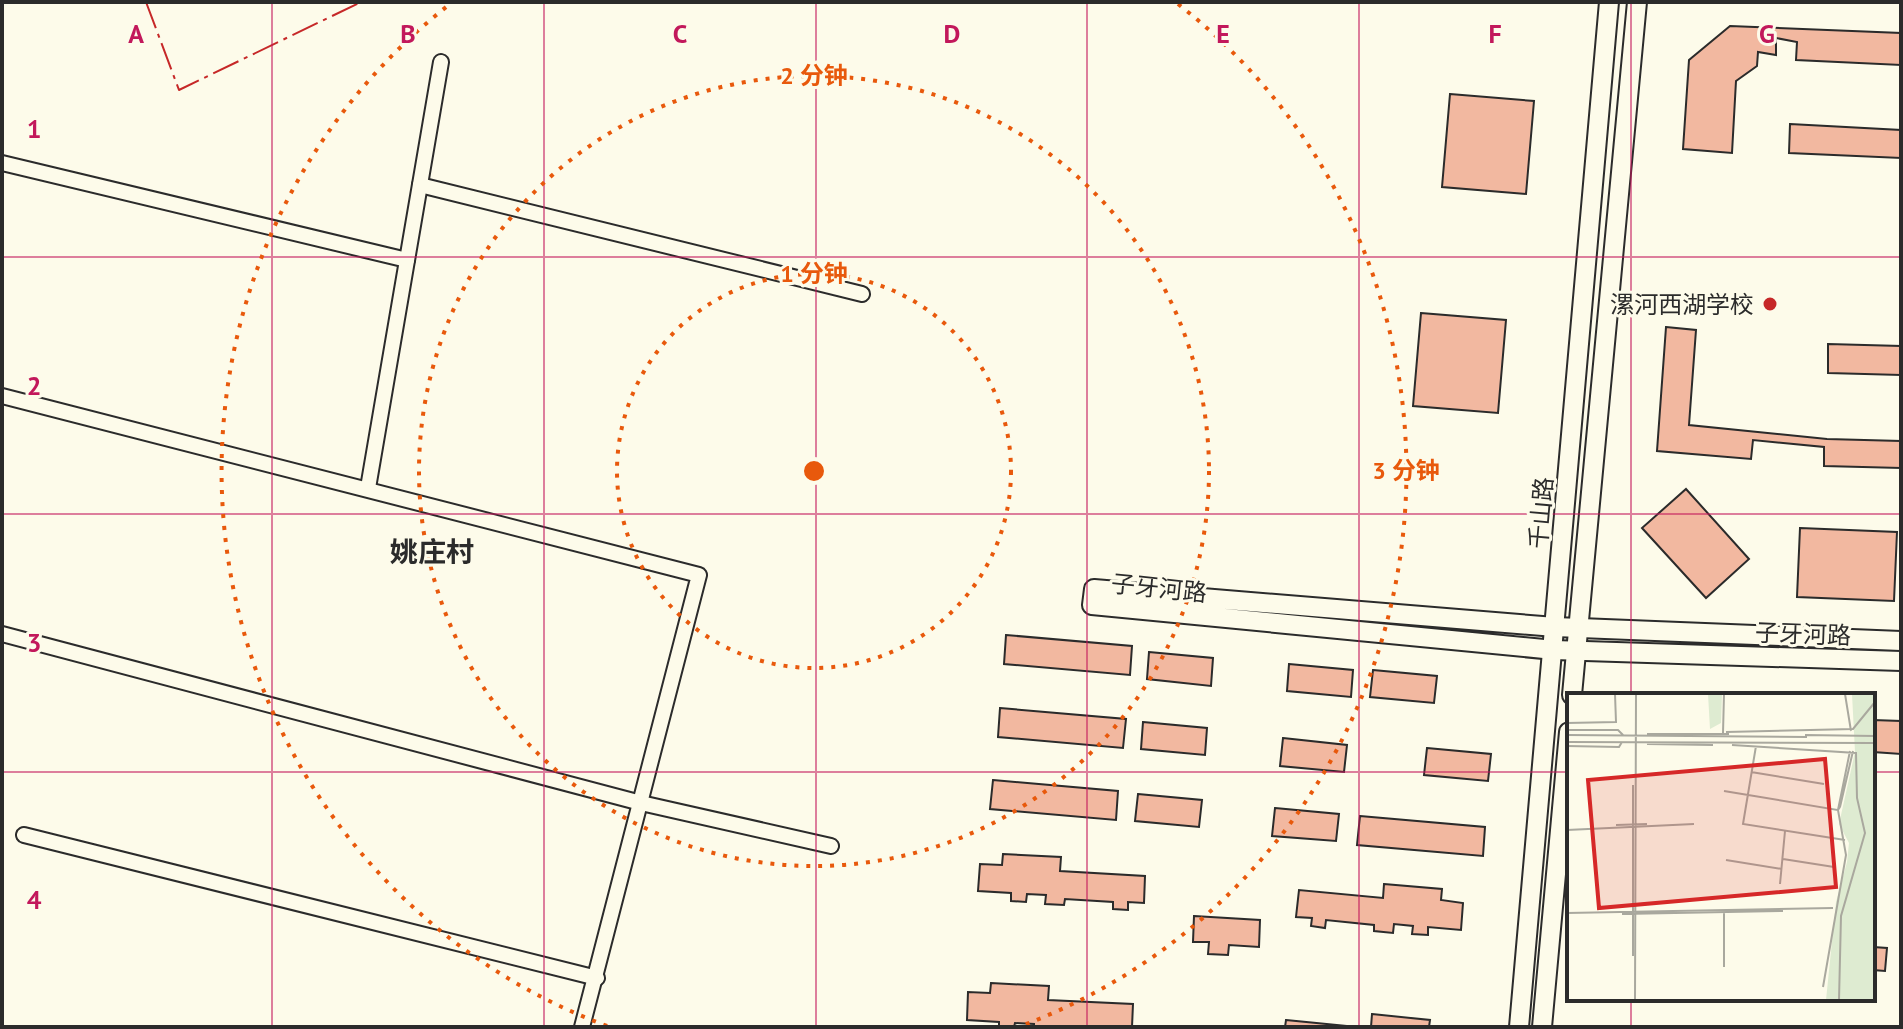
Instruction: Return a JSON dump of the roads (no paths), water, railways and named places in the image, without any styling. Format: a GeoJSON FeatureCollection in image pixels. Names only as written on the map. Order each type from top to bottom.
{"type":"FeatureCollection","features":[{"type":"Feature","properties":{"kind":"street","name":"千山路"},"geometry":{"type":"LineString","coordinates":[[1519,1027],[1609,2]]}},
{"type":"Feature","properties":{"kind":"street","name":"千山路"},"geometry":{"type":"LineString","coordinates":[[1572,693],[1637,2]]}},
{"type":"Feature","properties":{"kind":"street"},"geometry":{"type":"LineString","coordinates":[[368,488],[441,62]]}},
{"type":"Feature","properties":{"kind":"street"},"geometry":{"type":"LineString","coordinates":[[2,163],[407,260]]}},
{"type":"Feature","properties":{"kind":"street"},"geometry":{"type":"LineString","coordinates":[[420,185],[862,294]]}},
{"type":"Feature","properties":{"kind":"street"},"geometry":{"type":"LineString","coordinates":[[2,396],[699,575],[582,1027]]}},
{"type":"Feature","properties":{"kind":"street","name":"子牙河路"},"geometry":{"type":"LineString","coordinates":[[1901,641],[1555,627],[1094,589],[1092,605],[1554,650],[1901,661]]}},
{"type":"Feature","properties":{"kind":"street"},"geometry":{"type":"LineString","coordinates":[[2,634],[641,803],[831,846]]}},
{"type":"Feature","properties":{"kind":"street"},"geometry":{"type":"LineString","coordinates":[[1542,1027],[1567,754]]}},
{"type":"Feature","properties":{"kind":"street"},"geometry":{"type":"LineString","coordinates":[[24,835],[597,978]]}},
{"type":"Feature","properties":{"kind":"place","name":"漯河西湖学校"},"geometry":{"type":"Point","coordinates":[1770,304]}},
{"type":"Feature","properties":{"kind":"district","name":"姚庄村"},"geometry":{"type":"Point","coordinates":[432,551]}}]}
